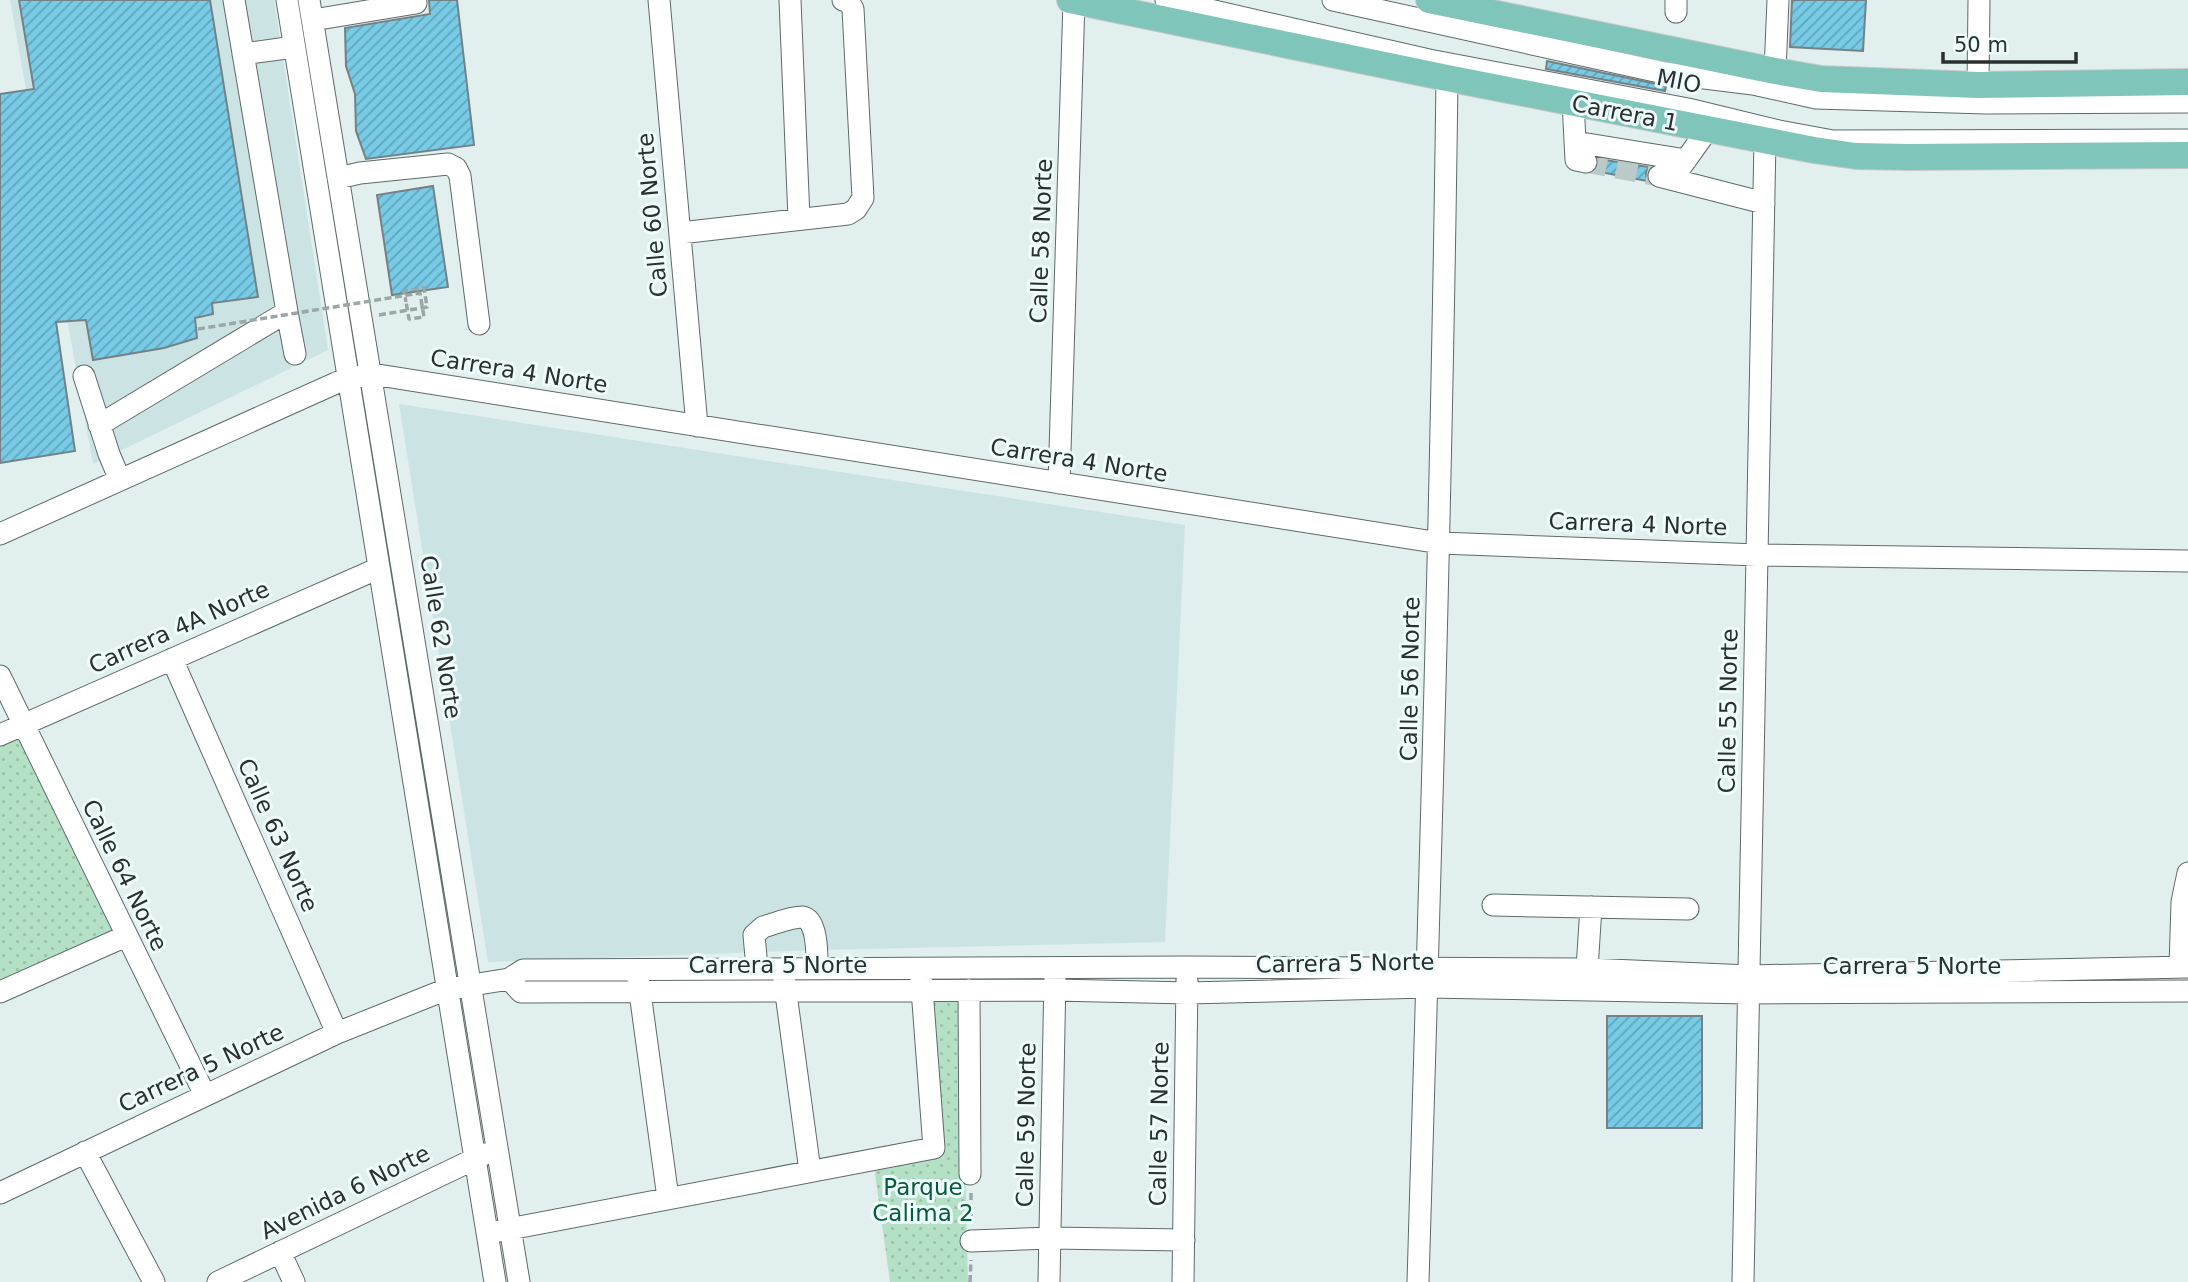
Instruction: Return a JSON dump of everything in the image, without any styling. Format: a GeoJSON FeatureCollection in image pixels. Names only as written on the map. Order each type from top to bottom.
{"type":"FeatureCollection","features":[{"type":"Feature","properties":{"kind":"main road","name":"Carrera 1"},"geometry":{"type":"LineString","coordinates":[[1072,0],[1447,78],[1856,156],[2188,155]]}},
{"type":"Feature","properties":{"kind":"main road"},"geometry":{"type":"LineString","coordinates":[[1430,0],[1472,4],[1821,79],[1978,85],[2188,82]]}},
{"type":"Feature","properties":{"kind":"street"},"geometry":{"type":"LineString","coordinates":[[234,0],[295,354]]}},
{"type":"Feature","properties":{"kind":"street"},"geometry":{"type":"LineString","coordinates":[[287,0],[495,1282]]}},
{"type":"Feature","properties":{"kind":"street","name":"Calle 60 Norte"},"geometry":{"type":"LineString","coordinates":[[659,0],[697,426]]}},
{"type":"Feature","properties":{"kind":"street"},"geometry":{"type":"LineString","coordinates":[[790,0],[799,219]]}},
{"type":"Feature","properties":{"kind":"street"},"geometry":{"type":"LineString","coordinates":[[681,233],[848,214],[856,209],[863,198],[853,9],[849,2],[843,0]]}},
{"type":"Feature","properties":{"kind":"street","name":"Calle 58 Norte"},"geometry":{"type":"LineString","coordinates":[[1059,483],[1072,0]]}},
{"type":"Feature","properties":{"kind":"street","name":"MIO"},"geometry":{"type":"LineString","coordinates":[[1166,0],[1429,60],[1688,109],[1833,141],[2188,140]]}},
{"type":"Feature","properties":{"kind":"street","name":"MIO"},"geometry":{"type":"LineString","coordinates":[[1333,0],[1664,73],[1753,84],[1816,98],[1986,103],[2188,102]]}},
{"type":"Feature","properties":{"kind":"street"},"geometry":{"type":"LineString","coordinates":[[1775,71],[1779,0]]}},
{"type":"Feature","properties":{"kind":"street"},"geometry":{"type":"LineString","coordinates":[[1978,85],[1979,0]]}},
{"type":"Feature","properties":{"kind":"street"},"geometry":{"type":"LineString","coordinates":[[311,10],[416,3]]}},
{"type":"Feature","properties":{"kind":"street","name":"Calle 62 Norte"},"geometry":{"type":"LineString","coordinates":[[311,10],[519,1282]]}},
{"type":"Feature","properties":{"kind":"street"},"geometry":{"type":"LineString","coordinates":[[243,54],[294,47]]}},
{"type":"Feature","properties":{"kind":"street","name":"Calle 56 Norte"},"geometry":{"type":"LineString","coordinates":[[1418,1282],[1440,543],[1447,78]]}},
{"type":"Feature","properties":{"kind":"street"},"geometry":{"type":"LineString","coordinates":[[1573,102],[1576,160],[1586,162]]}},
{"type":"Feature","properties":{"kind":"street"},"geometry":{"type":"LineString","coordinates":[[1708,129],[1686,160],[1666,177],[1764,203]]}},
{"type":"Feature","properties":{"kind":"street","name":"Calle 55 Norte"},"geometry":{"type":"LineString","coordinates":[[1743,1282],[1765,140]]}},
{"type":"Feature","properties":{"kind":"street"},"geometry":{"type":"LineString","coordinates":[[1575,142],[1686,160]]}},
{"type":"Feature","properties":{"kind":"street"},"geometry":{"type":"LineString","coordinates":[[338,178],[360,173],[448,164],[456,168],[460,176],[478,324]]}},
{"type":"Feature","properties":{"kind":"street"},"geometry":{"type":"LineString","coordinates":[[99,425],[288,312]]}},
{"type":"Feature","properties":{"kind":"street","name":"Carrera 4 Norte"},"geometry":{"type":"LineString","coordinates":[[0,534],[348,378],[372,374],[1440,543],[1758,555],[2188,561]]}},
{"type":"Feature","properties":{"kind":"street"},"geometry":{"type":"LineString","coordinates":[[85,376],[99,425],[120,480]]}},
{"type":"Feature","properties":{"kind":"street","name":"Carrera 4A Norte"},"geometry":{"type":"LineString","coordinates":[[0,735],[379,568]]}},
{"type":"Feature","properties":{"kind":"street","name":"Calle 63 Norte"},"geometry":{"type":"LineString","coordinates":[[172,659],[337,1033]]}},
{"type":"Feature","properties":{"kind":"street","name":"Calle 64 Norte"},"geometry":{"type":"LineString","coordinates":[[0,677],[205,1095]]}},
{"type":"Feature","properties":{"kind":"street"},"geometry":{"type":"LineString","coordinates":[[2184,967],[2182,902],[2188,873]]}},
{"type":"Feature","properties":{"kind":"street"},"geometry":{"type":"LineString","coordinates":[[1493,905],[1688,909]]}},
{"type":"Feature","properties":{"kind":"street"},"geometry":{"type":"LineString","coordinates":[[1587,969],[1591,907]]}},
{"type":"Feature","properties":{"kind":"street"},"geometry":{"type":"LineString","coordinates":[[757,968],[754,934],[757,930],[802,917],[812,925],[817,968]]}},
{"type":"Feature","properties":{"kind":"street"},"geometry":{"type":"LineString","coordinates":[[0,992],[126,936]]}},
{"type":"Feature","properties":{"kind":"street","name":"Carrera 5 Norte"},"geometry":{"type":"LineString","coordinates":[[509,979],[521,992],[969,990],[1186,967],[1428,978],[2188,991]]}},
{"type":"Feature","properties":{"kind":"street","name":"Calle 57 Norte"},"geometry":{"type":"LineString","coordinates":[[1183,1282],[1188,993],[1186,967]]}},
{"type":"Feature","properties":{"kind":"street","name":"Carrera 5 Norte"},"geometry":{"type":"LineString","coordinates":[[0,1193],[337,1033],[447,989],[509,979],[523,970],[921,968],[1188,993],[1587,969],[1749,984],[2184,967]]}},
{"type":"Feature","properties":{"kind":"street"},"geometry":{"type":"LineString","coordinates":[[637,968],[668,1198]]}},
{"type":"Feature","properties":{"kind":"street"},"geometry":{"type":"LineString","coordinates":[[784,968],[784,991],[810,1171]]}},
{"type":"Feature","properties":{"kind":"street"},"geometry":{"type":"LineString","coordinates":[[487,1234],[934,1148],[921,968]]}},
{"type":"Feature","properties":{"kind":"street","name":"Calle 59 Norte"},"geometry":{"type":"LineString","coordinates":[[1049,1282],[1055,979]]}},
{"type":"Feature","properties":{"kind":"street"},"geometry":{"type":"LineString","coordinates":[[969,990],[970,1174]]}},
{"type":"Feature","properties":{"kind":"street","name":"Avenida 6 Norte"},"geometry":{"type":"LineString","coordinates":[[218,1282],[496,1148]]}},
{"type":"Feature","properties":{"kind":"street"},"geometry":{"type":"LineString","coordinates":[[85,1152],[154,1282]]}},
{"type":"Feature","properties":{"kind":"street"},"geometry":{"type":"LineString","coordinates":[[971,1241],[1050,1238],[1184,1240]]}},
{"type":"Feature","properties":{"kind":"street"},"geometry":{"type":"LineString","coordinates":[[280,1252],[294,1282]]}},
{"type":"Feature","properties":{"kind":"path"},"geometry":{"type":"LineString","coordinates":[[198,329],[420,292],[424,317],[408,319],[406,302],[404,291],[424,288],[427,307],[377,315]]}},
{"type":"Feature","properties":{"kind":"shaded area"},"geometry":{"type":"Polygon","coordinates":[[[10,0],[274,0],[328,350],[93,464],[10,0]]]}},
{"type":"Feature","properties":{"kind":"shaded area"},"geometry":{"type":"Polygon","coordinates":[[[399,404],[1185,525],[1165,942],[817,950],[488,962],[399,404]]]}},
{"type":"Feature","properties":{"kind":"green space"},"geometry":{"type":"Polygon","coordinates":[[[23,725],[126,936],[0,992],[0,735],[23,725]]]}},
{"type":"Feature","properties":{"kind":"green space","name":"Parque Calima 2"},"geometry":{"type":"Polygon","coordinates":[[[961,999],[968,1282],[890,1282],[873,1159],[934,1148],[923,1001],[961,999]]]}},
{"type":"Feature","properties":{"kind":"building"},"geometry":{"type":"Polygon","coordinates":[[[19,0],[210,0],[258,297],[212,303],[213,314],[195,318],[197,338],[164,348],[93,360],[86,320],[56,322],[75,451],[0,463],[0,94],[34,89],[19,0]]]}},
{"type":"Feature","properties":{"kind":"building"},"geometry":{"type":"Polygon","coordinates":[[[429,0],[457,0],[474,145],[366,159],[356,131],[355,94],[346,66],[345,28],[430,14],[429,0]]]}},
{"type":"Feature","properties":{"kind":"building"},"geometry":{"type":"Polygon","coordinates":[[[1792,0],[1866,0],[1863,51],[1790,47],[1792,0]]]}},
{"type":"Feature","properties":{"kind":"building"},"geometry":{"type":"Polygon","coordinates":[[[1547,61],[1666,86],[1665,91],[1546,69],[1547,61]]]}},
{"type":"Feature","properties":{"kind":"building"},"geometry":{"type":"Polygon","coordinates":[[[1599,159],[1649,167],[1646,173],[1647,181],[1595,171],[1599,159]]]}},
{"type":"Feature","properties":{"kind":"building"},"geometry":{"type":"Polygon","coordinates":[[[433,186],[448,287],[392,295],[377,195],[433,186]]]}},
{"type":"Feature","properties":{"kind":"building"},"geometry":{"type":"Polygon","coordinates":[[[1607,1016],[1702,1016],[1702,1128],[1607,1128],[1607,1016]]]}},
{"type":"Feature","properties":{"kind":"tunnel"},"geometry":{"type":"LineString","coordinates":[[1586,162],[1659,176]]}}]}
